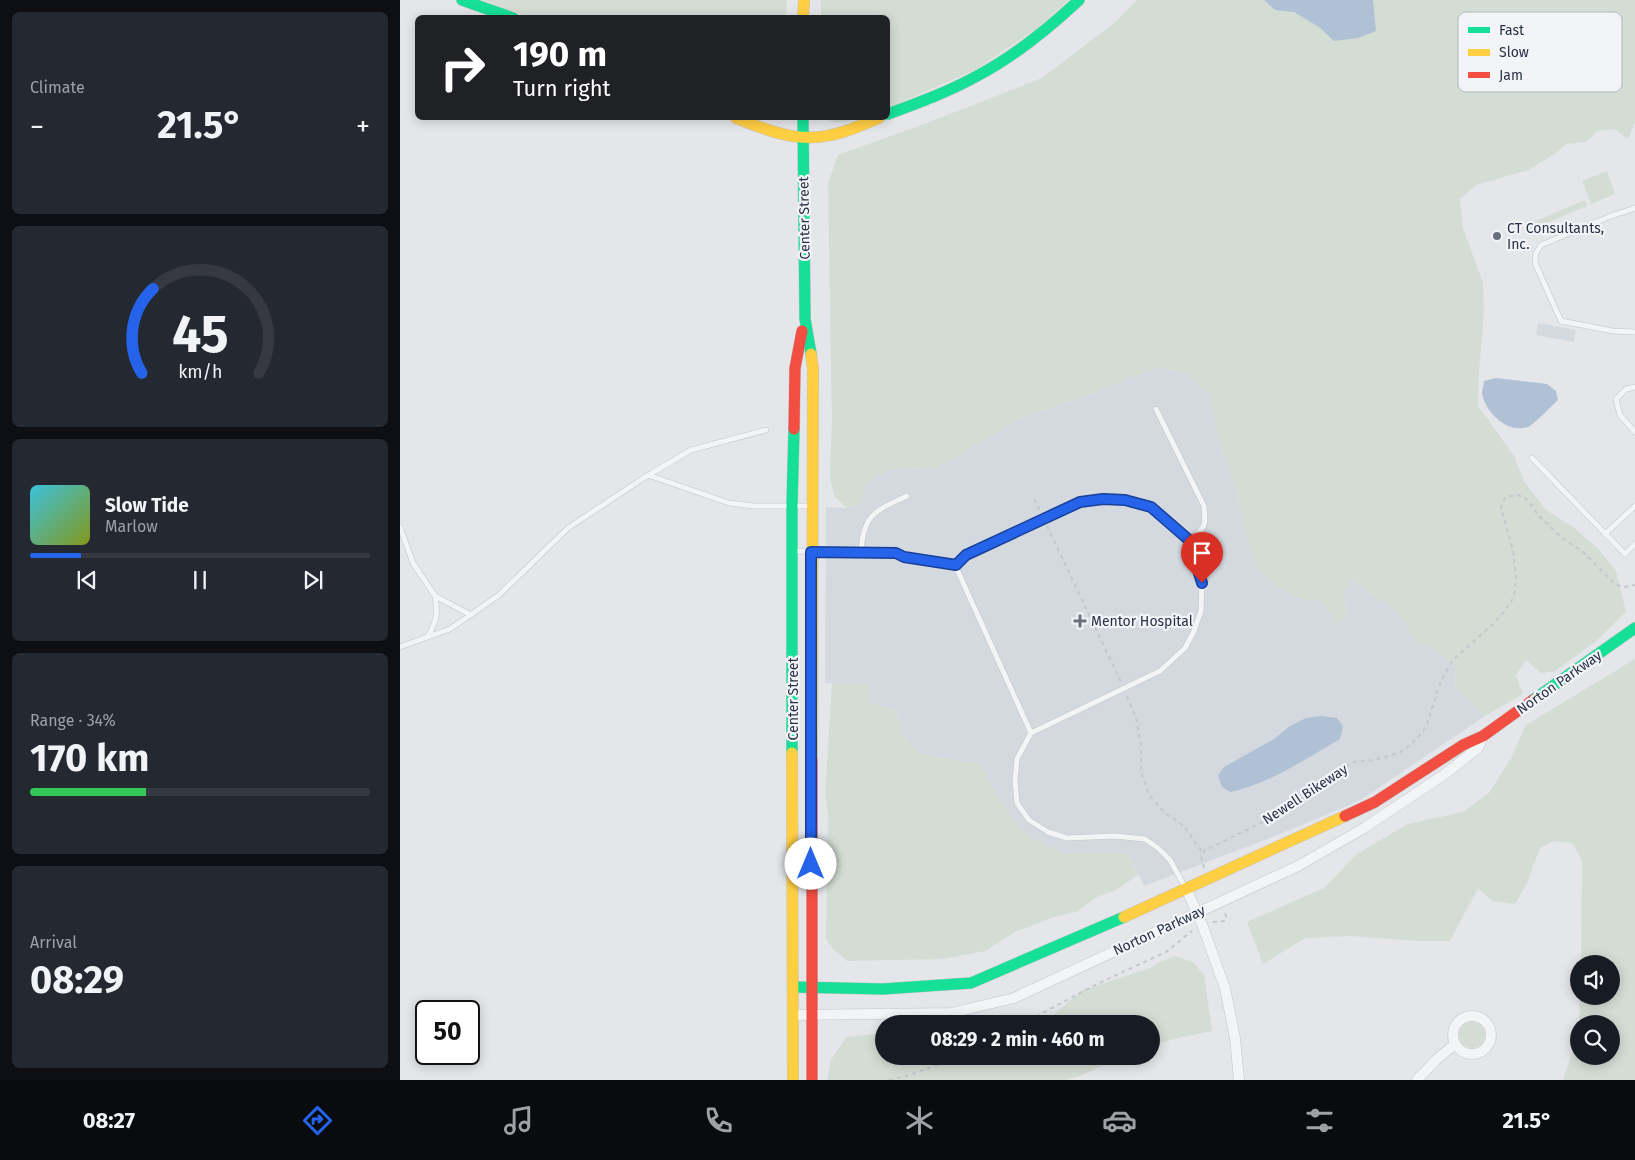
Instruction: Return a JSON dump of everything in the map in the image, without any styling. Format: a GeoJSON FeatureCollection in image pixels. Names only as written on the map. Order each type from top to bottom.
{"type":"FeatureCollection","features":[{"type":"Feature","properties":{"kind":"main road"},"geometry":{"type":"LineString","coordinates":[[462,0],[504,15]]}},
{"type":"Feature","properties":{"kind":"main road"},"geometry":{"type":"LineString","coordinates":[[804,0],[804,15]]}},
{"type":"Feature","properties":{"kind":"main road"},"geometry":{"type":"LineString","coordinates":[[890,113],[962,84],[998,64],[1053,24],[1079,0]]}},
{"type":"Feature","properties":{"kind":"main road"},"geometry":{"type":"LineString","coordinates":[[742,120],[777,132],[803,138],[828,136],[873,120]]}},
{"type":"Feature","properties":{"kind":"main road","name":"Center Street"},"geometry":{"type":"LineString","coordinates":[[803,120],[805,319],[812,368],[812,1080]]}},
{"type":"Feature","properties":{"kind":"main road","name":"Center Street"},"geometry":{"type":"LineString","coordinates":[[794,1080],[792,506],[795,368],[805,319]]}},
{"type":"Feature","properties":{"kind":"main road","name":"Norton Parkway"},"geometry":{"type":"LineString","coordinates":[[794,987],[883,989],[971,982],[1186,890],[1375,802],[1463,745],[1484,736],[1635,628]]}},
{"type":"Feature","properties":{"kind":"street","name":"Norton Parkway"},"geometry":{"type":"LineString","coordinates":[[794,1015],[951,1013],[1014,998],[1298,866],[1364,828],[1444,774],[1478,748],[1484,736]]}},
{"type":"Feature","properties":{"kind":"street"},"geometry":{"type":"LineString","coordinates":[[1186,890],[1226,988],[1235,1038],[1239,1080]]}},
{"type":"Feature","properties":{"kind":"street"},"geometry":{"type":"LineString","coordinates":[[1417,1080],[1436,1059],[1454,1044]]}},
{"type":"Feature","properties":{"kind":"lane"},"geometry":{"type":"LineString","coordinates":[[1635,208],[1541,245],[1536,253],[1535,263],[1561,321],[1613,331],[1635,332]]}},
{"type":"Feature","properties":{"kind":"lane"},"geometry":{"type":"LineString","coordinates":[[1635,387],[1626,389],[1616,399],[1620,415],[1635,432]]}},
{"type":"Feature","properties":{"kind":"lane"},"geometry":{"type":"LineString","coordinates":[[1156,409],[1204,506],[1206,520],[1203,529],[1189,540]]}},
{"type":"Feature","properties":{"kind":"lane"},"geometry":{"type":"LineString","coordinates":[[400,647],[450,629],[471,615],[499,595],[568,528],[648,475],[691,450],[766,430]]}},
{"type":"Feature","properties":{"kind":"lane"},"geometry":{"type":"LineString","coordinates":[[1532,458],[1625,554],[1635,544]]}},
{"type":"Feature","properties":{"kind":"lane"},"geometry":{"type":"LineString","coordinates":[[648,475],[729,503],[753,506],[811,506]]}},
{"type":"Feature","properties":{"kind":"lane"},"geometry":{"type":"LineString","coordinates":[[861,552],[862,536],[873,514],[881,508],[907,496]]}},
{"type":"Feature","properties":{"kind":"lane"},"geometry":{"type":"LineString","coordinates":[[956,565],[966,555],[1080,502],[1103,499],[1125,500],[1151,507],[1189,540],[1202,583],[1200,611],[1194,631],[1185,648],[1160,671],[1031,733],[1017,759],[1015,780],[1017,803],[1029,820],[1048,832],[1067,838],[1116,836],[1145,839],[1170,860],[1186,890]]}},
{"type":"Feature","properties":{"kind":"lane"},"geometry":{"type":"LineString","coordinates":[[1605,534],[1635,506]]}},
{"type":"Feature","properties":{"kind":"lane"},"geometry":{"type":"LineString","coordinates":[[400,527],[413,563],[435,596],[436,620],[428,636]]}},
{"type":"Feature","properties":{"kind":"lane"},"geometry":{"type":"LineString","coordinates":[[792,551],[896,553],[904,557],[956,565]]}},
{"type":"Feature","properties":{"kind":"lane"},"geometry":{"type":"LineString","coordinates":[[956,565],[1031,733]]}},
{"type":"Feature","properties":{"kind":"lane"},"geometry":{"type":"LineString","coordinates":[[435,596],[471,615]]}},
{"type":"Feature","properties":{"kind":"path","name":"Newell Bikeway"},"geometry":{"type":"LineString","coordinates":[[1203,853],[1216,844],[1279,814],[1354,762],[1374,760],[1399,753],[1419,736],[1426,726],[1445,673],[1454,659],[1498,618],[1514,597],[1516,576],[1514,550],[1501,508],[1504,499],[1519,495],[1530,501],[1538,515],[1562,538],[1582,551],[1616,585],[1624,587],[1635,585]]}},
{"type":"Feature","properties":{"kind":"path"},"geometry":{"type":"LineString","coordinates":[[1034,499],[1124,688],[1136,718],[1141,746],[1141,772],[1149,794],[1165,813],[1184,826],[1203,853],[1200,856],[1208,880]]}},
{"type":"Feature","properties":{"kind":"path"},"geometry":{"type":"LineString","coordinates":[[1039,1015],[1096,984],[1166,952],[1190,932],[1216,921],[1225,921],[1226,916],[1220,902]]}},
{"type":"Feature","properties":{"kind":"path"},"geometry":{"type":"LineString","coordinates":[[889,1080],[937,1065]]}},
{"type":"Feature","properties":{"kind":"shaded area"},"geometry":{"type":"Polygon","coordinates":[[[483,0],[787,0],[786,15],[522,15],[483,0]]]}},
{"type":"Feature","properties":{"kind":"shaded area"},"geometry":{"type":"Polygon","coordinates":[[[821,0],[1069,0],[1035,30],[975,70],[890,107],[890,15],[821,15],[821,0]]]}},
{"type":"Feature","properties":{"kind":"shaded area"},"geometry":{"type":"Polygon","coordinates":[[[1137,0],[1635,0],[1635,123],[1628,139],[1615,129],[1597,131],[1586,142],[1566,144],[1552,156],[1528,170],[1476,185],[1460,199],[1463,228],[1483,283],[1484,311],[1478,406],[1514,456],[1524,481],[1546,510],[1576,529],[1599,550],[1616,571],[1626,612],[1595,642],[1555,671],[1541,673],[1526,660],[1516,675],[1523,694],[1485,716],[1455,687],[1456,667],[1432,648],[1418,645],[1399,612],[1351,579],[1343,596],[1348,615],[1338,626],[1322,601],[1302,599],[1278,588],[1258,569],[1243,528],[1236,488],[1220,446],[1209,394],[1186,374],[1158,367],[1091,394],[1019,419],[937,468],[891,469],[866,483],[862,503],[847,508],[834,496],[830,477],[832,422],[828,184],[838,155],[1042,78],[1114,23],[1137,0]]]}},
{"type":"Feature","properties":{"kind":"shaded area"},"geometry":{"type":"Polygon","coordinates":[[[829,120],[855,120],[839,123],[829,120]]]}},
{"type":"Feature","properties":{"kind":"shaded area"},"geometry":{"type":"Polygon","coordinates":[[[1607,171],[1615,194],[1591,204],[1582,181],[1607,171]]]}},
{"type":"Feature","properties":{"kind":"shaded area"},"geometry":{"type":"Polygon","coordinates":[[[1585,200],[1587,206],[1530,230],[1527,225],[1585,200]]]}},
{"type":"Feature","properties":{"kind":"shaded area"},"geometry":{"type":"Polygon","coordinates":[[[1538,323],[1576,330],[1574,342],[1536,335],[1538,323]]]}},
{"type":"Feature","properties":{"kind":"shaded area","name":"Mentor Hospital"},"geometry":{"type":"Polygon","coordinates":[[[1158,367],[1186,374],[1210,394],[1220,446],[1236,488],[1243,528],[1302,599],[1322,601],[1348,615],[1343,596],[1350,579],[1399,612],[1418,645],[1432,648],[1456,667],[1455,687],[1485,716],[1359,801],[1270,838],[1144,886],[1128,853],[1065,853],[1025,835],[1000,801],[981,764],[921,754],[906,741],[895,710],[869,702],[869,684],[825,683],[826,507],[847,508],[862,503],[866,483],[891,469],[937,468],[1019,419],[1091,394],[1158,367]]]}},
{"type":"Feature","properties":{"kind":"shaded area"},"geometry":{"type":"Polygon","coordinates":[[[1635,659],[1635,1080],[1563,1080],[1570,1060],[1570,1065],[1620,1065],[1620,1015],[1579,1015],[1580,1005],[1620,1005],[1620,955],[1581,955],[1582,861],[1572,843],[1553,841],[1540,848],[1527,883],[1515,904],[1492,901],[1478,888],[1450,941],[1417,941],[1352,936],[1305,938],[1263,964],[1247,922],[1324,888],[1358,853],[1408,824],[1463,812],[1489,793],[1511,758],[1526,725],[1635,659]]]}},
{"type":"Feature","properties":{"kind":"shaded area"},"geometry":{"type":"Polygon","coordinates":[[[832,683],[869,684],[869,702],[895,710],[906,741],[921,754],[981,764],[1000,801],[1025,835],[1065,853],[1128,853],[1138,875],[1116,890],[1097,897],[1076,912],[1054,917],[1015,932],[985,951],[941,959],[847,961],[833,949],[826,939],[828,816],[825,794],[832,683]]]}},
{"type":"Feature","properties":{"kind":"shaded area"},"geometry":{"type":"Polygon","coordinates":[[[1175,956],[1193,962],[1204,975],[1212,1031],[1160,1043],[1160,1015],[1053,1015],[1083,990],[1151,968],[1175,956]]]}},
{"type":"Feature","properties":{"kind":"shaded area"},"geometry":{"type":"Polygon","coordinates":[[[1472,1022],[1481,1026],[1485,1035],[1481,1044],[1472,1048],[1463,1044],[1459,1035],[1463,1026],[1472,1022]]]}},
{"type":"Feature","properties":{"kind":"shaded area"},"geometry":{"type":"Polygon","coordinates":[[[875,1034],[875,1065],[1104,1065],[1080,1076],[1065,1080],[827,1080],[831,1060],[846,1037],[875,1034]]]}},
{"type":"Feature","properties":{"kind":"water"},"geometry":{"type":"Polygon","coordinates":[[[1264,0],[1373,0],[1376,31],[1358,38],[1334,41],[1319,27],[1294,12],[1275,10],[1264,0]]]}},
{"type":"Feature","properties":{"kind":"water"},"geometry":{"type":"Polygon","coordinates":[[[1496,378],[1547,384],[1556,391],[1558,400],[1528,427],[1512,427],[1498,420],[1484,400],[1482,393],[1484,381],[1496,378]]]}},
{"type":"Feature","properties":{"kind":"water"},"geometry":{"type":"Polygon","coordinates":[[[1321,716],[1337,718],[1343,726],[1340,739],[1258,784],[1230,792],[1222,787],[1218,776],[1224,767],[1274,739],[1290,726],[1306,718],[1321,716]]]}},
{"type":"Feature","properties":{"kind":"traffic: fast"},"geometry":{"type":"LineString","coordinates":[[462,0],[504,15]]}},
{"type":"Feature","properties":{"kind":"traffic: fast"},"geometry":{"type":"LineString","coordinates":[[890,113],[966,82],[1005,60],[1031,41],[1079,0]]}},
{"type":"Feature","properties":{"kind":"traffic: fast"},"geometry":{"type":"LineString","coordinates":[[803,120],[805,319],[811,354]]}},
{"type":"Feature","properties":{"kind":"traffic: fast"},"geometry":{"type":"LineString","coordinates":[[792,753],[792,506],[794,429]]}},
{"type":"Feature","properties":{"kind":"traffic: fast"},"geometry":{"type":"LineString","coordinates":[[1533,700],[1635,628]]}},
{"type":"Feature","properties":{"kind":"traffic: fast"},"geometry":{"type":"LineString","coordinates":[[793,987],[883,989],[971,983],[1124,917]]}},
{"type":"Feature","properties":{"kind":"traffic: slow"},"geometry":{"type":"LineString","coordinates":[[803,15],[804,0]]}},
{"type":"Feature","properties":{"kind":"traffic: slow"},"geometry":{"type":"LineString","coordinates":[[741,120],[782,134],[806,137],[837,134],[874,120]]}},
{"type":"Feature","properties":{"kind":"traffic: slow"},"geometry":{"type":"LineString","coordinates":[[811,354],[813,369],[812,760]]}},
{"type":"Feature","properties":{"kind":"traffic: slow"},"geometry":{"type":"LineString","coordinates":[[792,753],[793,1080]]}},
{"type":"Feature","properties":{"kind":"traffic: slow"},"geometry":{"type":"LineString","coordinates":[[1124,917],[1345,816]]}},
{"type":"Feature","properties":{"kind":"traffic: jam"},"geometry":{"type":"LineString","coordinates":[[794,429],[795,368],[802,331]]}},
{"type":"Feature","properties":{"kind":"traffic: jam"},"geometry":{"type":"LineString","coordinates":[[1345,816],[1375,802],[1463,745],[1483,736],[1533,700]]}},
{"type":"Feature","properties":{"kind":"traffic: jam"},"geometry":{"type":"LineString","coordinates":[[812,760],[812,1080]]}},
{"type":"Feature","properties":{"kind":"place","name":"CT Consultants, Inc."},"geometry":{"type":"Point","coordinates":[1497,236]}},
{"type":"Feature","properties":{"kind":"place","name":"Mentor Hospital"},"geometry":{"type":"Point","coordinates":[1080,621]}},
{"type":"Feature","properties":{"kind":"route"},"geometry":{"type":"LineString","coordinates":[[811,864],[811,552],[896,553],[904,557],[956,565],[966,555],[1080,502],[1103,499],[1125,500],[1151,507],[1189,540],[1202,583]]}}]}
